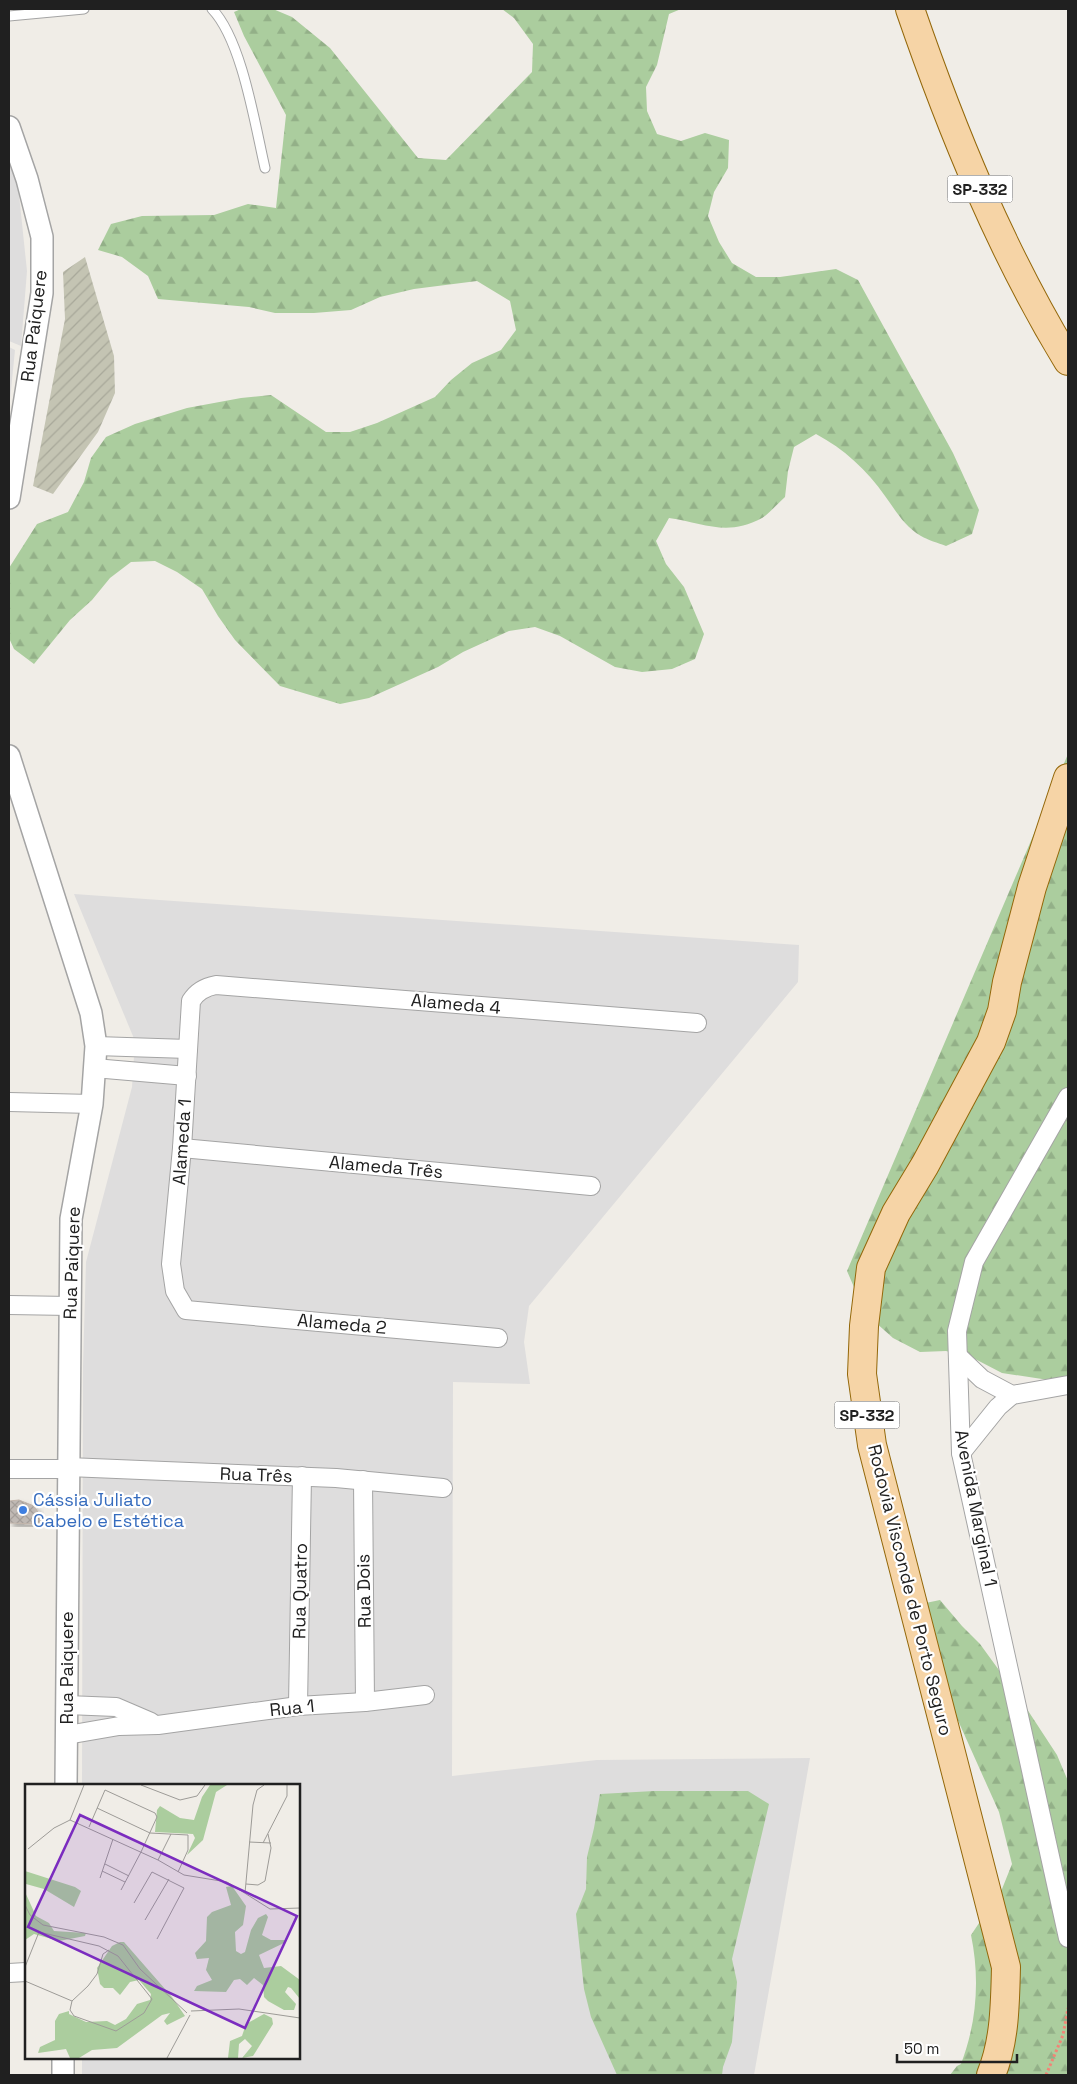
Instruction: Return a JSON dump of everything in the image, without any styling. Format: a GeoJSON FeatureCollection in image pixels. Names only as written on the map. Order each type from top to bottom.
{"type":"FeatureCollection","features":[{"type":"Feature","properties":{"kind":"main road","name":"SP-332"},"geometry":{"type":"LineString","coordinates":[[910,9],[950,119],[991,216],[1036,308],[1068,361]]}},
{"type":"Feature","properties":{"kind":"main road","name":"Rodovia Visconde de Porto Seguro"},"geometry":{"type":"LineString","coordinates":[[991,2075],[997,2060],[1005,2012],[1006,1967],[872,1445],[862,1374],[864,1326],[872,1268],[896,1213],[925,1164],[991,1042],[1002,1011],[1007,982],[1032,887],[1068,778]]}},
{"type":"Feature","properties":{"kind":"street","name":"Rua Paiquere"},"geometry":{"type":"LineString","coordinates":[[9,127],[27,179],[42,237],[42,293],[9,496]]}},
{"type":"Feature","properties":{"kind":"street","name":"Rua Paiquere"},"geometry":{"type":"LineString","coordinates":[[9,756],[13,786],[91,1013],[96,1046],[92,1104],[71,1219],[66,1784]]}},
{"type":"Feature","properties":{"kind":"street","name":"Alameda 4"},"geometry":{"type":"LineString","coordinates":[[216,985],[697,1023]]}},
{"type":"Feature","properties":{"kind":"street","name":"Alameda 1"},"geometry":{"type":"LineString","coordinates":[[186,1310],[174,1291],[171,1264],[182,1148],[191,1001],[205,987],[216,985]]}},
{"type":"Feature","properties":{"kind":"street"},"geometry":{"type":"LineString","coordinates":[[96,1046],[188,1049]]}},
{"type":"Feature","properties":{"kind":"street"},"geometry":{"type":"LineString","coordinates":[[94,1068],[187,1076]]}},
{"type":"Feature","properties":{"kind":"street","name":"Avenida Marginal 1"},"geometry":{"type":"LineString","coordinates":[[1068,1097],[974,1262],[957,1331],[961,1453],[1068,1938]]}},
{"type":"Feature","properties":{"kind":"street"},"geometry":{"type":"LineString","coordinates":[[9,1102],[92,1104]]}},
{"type":"Feature","properties":{"kind":"street","name":"Alameda Três"},"geometry":{"type":"LineString","coordinates":[[182,1148],[591,1186]]}},
{"type":"Feature","properties":{"kind":"street"},"geometry":{"type":"LineString","coordinates":[[9,1305],[70,1306]]}},
{"type":"Feature","properties":{"kind":"street","name":"Alameda 2"},"geometry":{"type":"LineString","coordinates":[[186,1310],[498,1338]]}},
{"type":"Feature","properties":{"kind":"street"},"geometry":{"type":"LineString","coordinates":[[958,1356],[982,1380],[1012,1395]]}},
{"type":"Feature","properties":{"kind":"street"},"geometry":{"type":"LineString","coordinates":[[961,1453],[998,1407],[1012,1395],[1068,1385]]}},
{"type":"Feature","properties":{"kind":"street","name":"Rua Três"},"geometry":{"type":"LineString","coordinates":[[9,1469],[68,1468],[302,1476],[443,1488]]}},
{"type":"Feature","properties":{"kind":"street","name":"Rua Quatro"},"geometry":{"type":"LineString","coordinates":[[298,1706],[302,1476]]}},
{"type":"Feature","properties":{"kind":"street","name":"Rua Dois"},"geometry":{"type":"LineString","coordinates":[[363,1480],[365,1702]]}},
{"type":"Feature","properties":{"kind":"street","name":"Rua 1"},"geometry":{"type":"LineString","coordinates":[[67,1734],[120,1726],[158,1725],[298,1706],[365,1702],[425,1695]]}},
{"type":"Feature","properties":{"kind":"street"},"geometry":{"type":"LineString","coordinates":[[67,1705],[116,1707],[158,1725]]}},
{"type":"Feature","properties":{"kind":"street"},"geometry":{"type":"LineString","coordinates":[[9,1973],[25,1972]]}},
{"type":"Feature","properties":{"kind":"street"},"geometry":{"type":"LineString","coordinates":[[62,2059],[62,2075]]}},
{"type":"Feature","properties":{"kind":"lane"},"geometry":{"type":"LineString","coordinates":[[9,16],[84,9]]}},
{"type":"Feature","properties":{"kind":"lane"},"geometry":{"type":"LineString","coordinates":[[212,9],[220,17],[239,60],[265,168]]}},
{"type":"Feature","properties":{"kind":"path"},"geometry":{"type":"LineString","coordinates":[[1046,2075],[1063,2035],[1068,2008]]}},
{"type":"Feature","properties":{"kind":"shaded area"},"geometry":{"type":"Polygon","coordinates":[[[9,162],[18,185],[27,271],[21,346],[9,341],[9,162]]]}},
{"type":"Feature","properties":{"kind":"shaded area"},"geometry":{"type":"Polygon","coordinates":[[[85,257],[114,356],[115,393],[98,432],[53,494],[33,486],[65,319],[63,272],[85,257]]]}},
{"type":"Feature","properties":{"kind":"shaded area"},"geometry":{"type":"Polygon","coordinates":[[[9,347],[15,350],[9,410],[9,347]]]}},
{"type":"Feature","properties":{"kind":"shaded area"},"geometry":{"type":"Polygon","coordinates":[[[74,894],[799,945],[798,982],[529,1306],[524,1342],[530,1384],[453,1382],[452,1776],[597,1760],[810,1758],[754,2075],[82,2075],[82,2059],[300,2059],[300,1784],[82,1784],[83,1366],[86,1262],[132,1087],[135,1041],[74,894]]]}},
{"type":"Feature","properties":{"kind":"green space"},"geometry":{"type":"Polygon","coordinates":[[[241,9],[273,9],[292,17],[330,48],[418,158],[446,160],[532,72],[533,44],[514,18],[502,9],[681,9],[669,14],[657,65],[646,87],[647,111],[657,134],[681,141],[705,133],[729,140],[728,168],[714,192],[708,216],[719,242],[732,263],[756,277],[780,277],[836,269],[858,280],[953,453],[979,510],[972,534],[946,546],[921,536],[905,523],[863,469],[836,446],[816,434],[794,447],[788,471],[785,497],[762,518],[749,524],[726,528],[669,518],[656,541],[666,564],[684,587],[704,634],[695,659],[672,669],[642,672],[615,667],[560,636],[535,627],[509,631],[463,652],[438,667],[369,698],[340,704],[280,686],[235,640],[202,589],[177,572],[155,561],[131,562],[110,578],[92,600],[70,620],[34,664],[14,649],[9,638],[9,568],[37,524],[68,512],[84,482],[91,458],[106,437],[135,424],[187,408],[241,398],[271,395],[326,432],[350,432],[377,423],[435,397],[451,380],[472,363],[501,350],[516,330],[510,301],[477,281],[414,289],[380,297],[351,310],[314,313],[275,313],[249,307],[158,299],[148,276],[122,257],[98,250],[111,224],[142,216],[214,215],[248,204],[276,208],[286,115],[244,36],[234,12],[241,9]]]}},
{"type":"Feature","properties":{"kind":"green space"},"geometry":{"type":"Polygon","coordinates":[[[1068,754],[1068,1383],[1002,1373],[975,1359],[946,1351],[920,1352],[893,1338],[874,1321],[860,1301],[847,1271],[1068,754]]]}},
{"type":"Feature","properties":{"kind":"green space"},"geometry":{"type":"Polygon","coordinates":[[[940,1600],[980,1644],[1023,1703],[1057,1755],[1068,1781],[1068,2075],[950,2075],[961,2064],[974,2016],[976,1984],[971,1935],[1002,1889],[1012,1864],[999,1812],[939,1678],[916,1605],[940,1600]]]}},
{"type":"Feature","properties":{"kind":"green space"},"geometry":{"type":"Polygon","coordinates":[[[654,1791],[748,1791],[769,1804],[732,1959],[737,1982],[732,2042],[722,2075],[617,2075],[591,2017],[584,1989],[576,1914],[586,1889],[587,1857],[600,1794],[654,1791]]]}},
{"type":"Feature","properties":{"kind":"building","name":"Cássia Juliato Cabelo e Estética"},"geometry":{"type":"Polygon","coordinates":[[[19,1500],[34,1506],[40,1515],[39,1524],[9,1523],[9,1501],[19,1500]]]}},
{"type":"Feature","properties":{"kind":"place","name":"Cássia Juliato Cabelo e Estética"},"geometry":{"type":"Point","coordinates":[23,1510]}}]}
